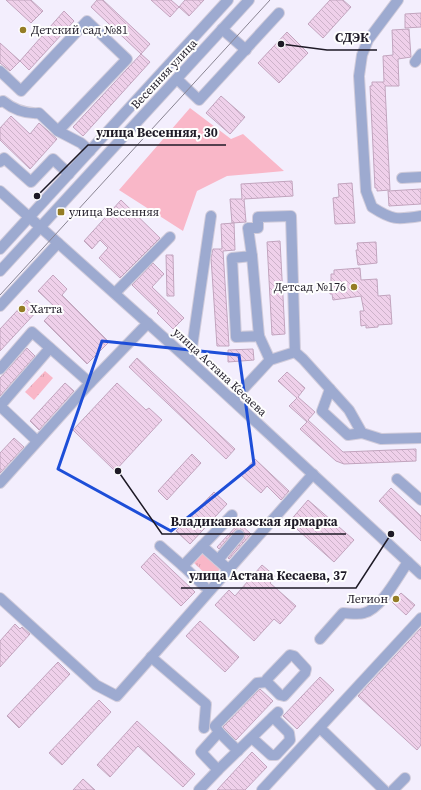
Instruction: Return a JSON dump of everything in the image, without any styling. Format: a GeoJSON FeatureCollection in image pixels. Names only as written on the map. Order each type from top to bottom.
{"type":"FeatureCollection","features":[{"type":"Feature","properties":{"kind":"street","name":"Весенняя улица"},"geometry":{"type":"LineString","coordinates":[[0,249],[228,0]]}},
{"type":"Feature","properties":{"kind":"street","name":"Весенняя улица"},"geometry":{"type":"LineString","coordinates":[[0,271],[249,0]]}},
{"type":"Feature","properties":{"kind":"street"},"geometry":{"type":"LineString","coordinates":[[398,0],[368,40],[362,55],[359,76],[366,191],[372,207],[388,217],[407,218],[421,216]]}},
{"type":"Feature","properties":{"kind":"street"},"geometry":{"type":"LineString","coordinates":[[177,79],[199,100],[279,13]]}},
{"type":"Feature","properties":{"kind":"street"},"geometry":{"type":"LineString","coordinates":[[0,71],[22,91],[87,21],[127,59],[58,131]]}},
{"type":"Feature","properties":{"kind":"street"},"geometry":{"type":"LineString","coordinates":[[222,30],[246,50]]}},
{"type":"Feature","properties":{"kind":"street"},"geometry":{"type":"LineString","coordinates":[[0,102],[3,101],[11,108],[29,114],[39,113],[58,131],[82,143],[90,151]]}},
{"type":"Feature","properties":{"kind":"street"},"geometry":{"type":"LineString","coordinates":[[0,162],[4,158],[31,182],[53,159],[69,174]]}},
{"type":"Feature","properties":{"kind":"street"},"geometry":{"type":"LineString","coordinates":[[402,178],[421,177]]}},
{"type":"Feature","properties":{"kind":"street","name":"улица Астана Кесаева"},"geometry":{"type":"LineString","coordinates":[[0,191],[233,400],[421,574]]}},
{"type":"Feature","properties":{"kind":"street"},"geometry":{"type":"LineString","coordinates":[[190,361],[212,216]]}},
{"type":"Feature","properties":{"kind":"street"},"geometry":{"type":"LineString","coordinates":[[270,360],[259,336],[248,228],[258,228],[258,217],[291,216],[295,352],[349,410],[362,433]]}},
{"type":"Feature","properties":{"kind":"street"},"geometry":{"type":"LineString","coordinates":[[115,293],[170,238]]}},
{"type":"Feature","properties":{"kind":"street"},"geometry":{"type":"LineString","coordinates":[[0,306],[58,242]]}},
{"type":"Feature","properties":{"kind":"street"},"geometry":{"type":"LineString","coordinates":[[252,256],[232,258],[236,337],[259,336]]}},
{"type":"Feature","properties":{"kind":"street"},"geometry":{"type":"LineString","coordinates":[[0,483],[90,383],[148,323]]}},
{"type":"Feature","properties":{"kind":"street"},"geometry":{"type":"LineString","coordinates":[[0,369],[32,332],[90,383]]}},
{"type":"Feature","properties":{"kind":"street"},"geometry":{"type":"LineString","coordinates":[[37,441],[0,406],[50,348]]}},
{"type":"Feature","properties":{"kind":"street"},"geometry":{"type":"LineString","coordinates":[[233,400],[270,360],[295,352]]}},
{"type":"Feature","properties":{"kind":"street"},"geometry":{"type":"LineString","coordinates":[[330,389],[322,411],[348,435],[362,433],[381,439],[421,438]]}},
{"type":"Feature","properties":{"kind":"street"},"geometry":{"type":"LineString","coordinates":[[0,598],[96,685],[117,696],[313,474]]}},
{"type":"Feature","properties":{"kind":"street"},"geometry":{"type":"LineString","coordinates":[[397,479],[421,500]]}},
{"type":"Feature","properties":{"kind":"street"},"geometry":{"type":"LineString","coordinates":[[183,566],[232,515]]}},
{"type":"Feature","properties":{"kind":"street"},"geometry":{"type":"LineString","coordinates":[[218,560],[239,535]]}},
{"type":"Feature","properties":{"kind":"street"},"geometry":{"type":"LineString","coordinates":[[160,546],[204,586]]}},
{"type":"Feature","properties":{"kind":"street"},"geometry":{"type":"LineString","coordinates":[[202,546],[228,569]]}},
{"type":"Feature","properties":{"kind":"street"},"geometry":{"type":"LineString","coordinates":[[320,639],[343,613],[362,614],[371,611],[381,600],[408,562]]}},
{"type":"Feature","properties":{"kind":"street"},"geometry":{"type":"LineString","coordinates":[[262,790],[421,618]]}},
{"type":"Feature","properties":{"kind":"street"},"geometry":{"type":"LineString","coordinates":[[151,656],[206,704],[204,728]]}},
{"type":"Feature","properties":{"kind":"street"},"geometry":{"type":"LineString","coordinates":[[238,751],[215,726],[258,683],[267,682]]}},
{"type":"Feature","properties":{"kind":"street"},"geometry":{"type":"LineString","coordinates":[[199,790],[218,770],[276,715],[289,734],[290,740],[276,755],[270,755],[252,738]]}},
{"type":"Feature","properties":{"kind":"street"},"geometry":{"type":"LineString","coordinates":[[320,728],[384,790]]}},
{"type":"Feature","properties":{"kind":"street"},"geometry":{"type":"LineString","coordinates":[[218,770],[201,752],[219,732]]}},
{"type":"Feature","properties":{"kind":"street"},"geometry":{"type":"LineString","coordinates":[[393,790],[404,778]]}},
{"type":"Feature","properties":{"kind":"highlighted area"},"geometry":{"type":"Polygon","coordinates":[[[102,341],[239,355],[254,464],[171,531],[58,469],[102,341]]]}},
{"type":"Feature","properties":{"kind":"green space"},"geometry":{"type":"Polygon","coordinates":[[[190,108],[231,139],[243,134],[284,171],[227,176],[197,191],[183,231],[119,190],[190,108]]]}},
{"type":"Feature","properties":{"kind":"green space"},"geometry":{"type":"Polygon","coordinates":[[[45,371],[53,378],[34,400],[25,392],[45,371]]]}},
{"type":"Feature","properties":{"kind":"green space"},"geometry":{"type":"Polygon","coordinates":[[[204,552],[221,568],[211,579],[194,563],[204,552]]]}},
{"type":"Feature","properties":{"kind":"building"},"geometry":{"type":"Polygon","coordinates":[[[6,0],[31,0],[43,11],[31,23],[6,0]]]}},
{"type":"Feature","properties":{"kind":"building"},"geometry":{"type":"Polygon","coordinates":[[[97,0],[103,0],[150,44],[141,54],[91,7],[97,0]]]}},
{"type":"Feature","properties":{"kind":"building"},"geometry":{"type":"Polygon","coordinates":[[[151,0],[171,0],[179,7],[170,17],[151,0]]]}},
{"type":"Feature","properties":{"kind":"building"},"geometry":{"type":"Polygon","coordinates":[[[185,0],[204,0],[189,16],[179,7],[185,0]]]}},
{"type":"Feature","properties":{"kind":"building"},"geometry":{"type":"Polygon","coordinates":[[[330,0],[343,0],[351,7],[323,38],[308,24],[330,0]]]}},
{"type":"Feature","properties":{"kind":"building"},"geometry":{"type":"Polygon","coordinates":[[[64,11],[74,21],[29,70],[20,61],[64,11]]]}},
{"type":"Feature","properties":{"kind":"building"},"geometry":{"type":"Polygon","coordinates":[[[421,13],[421,27],[405,28],[405,14],[421,13]]]}},
{"type":"Feature","properties":{"kind":"building"},"geometry":{"type":"Polygon","coordinates":[[[409,29],[411,57],[398,59],[399,86],[385,86],[390,190],[377,191],[377,188],[375,188],[370,86],[372,86],[372,82],[384,82],[383,56],[393,55],[392,30],[409,29]]]}},
{"type":"Feature","properties":{"kind":"building"},"geometry":{"type":"Polygon","coordinates":[[[287,32],[308,53],[279,83],[258,63],[287,32]]]}},
{"type":"Feature","properties":{"kind":"building"},"geometry":{"type":"Polygon","coordinates":[[[0,43],[20,61],[10,71],[0,63],[0,43]]]}},
{"type":"Feature","properties":{"kind":"building"},"geometry":{"type":"Polygon","coordinates":[[[141,54],[150,62],[83,136],[73,127],[141,54]]]}},
{"type":"Feature","properties":{"kind":"building"},"geometry":{"type":"Polygon","coordinates":[[[221,96],[245,117],[230,134],[206,113],[221,96]]]}},
{"type":"Feature","properties":{"kind":"building"},"geometry":{"type":"Polygon","coordinates":[[[11,116],[30,134],[39,123],[57,139],[30,169],[0,140],[0,128],[11,116]]]}},
{"type":"Feature","properties":{"kind":"building"},"geometry":{"type":"Polygon","coordinates":[[[292,181],[293,196],[244,199],[246,222],[232,223],[230,199],[242,199],[241,184],[292,181]]]}},
{"type":"Feature","properties":{"kind":"building"},"geometry":{"type":"Polygon","coordinates":[[[352,183],[355,223],[335,224],[333,198],[339,197],[338,184],[352,183]]]}},
{"type":"Feature","properties":{"kind":"building"},"geometry":{"type":"Polygon","coordinates":[[[421,189],[421,204],[389,206],[388,191],[421,189]]]}},
{"type":"Feature","properties":{"kind":"building"},"geometry":{"type":"Polygon","coordinates":[[[121,200],[160,238],[120,278],[99,258],[108,248],[100,240],[92,249],[84,241],[121,200]]]}},
{"type":"Feature","properties":{"kind":"building"},"geometry":{"type":"Polygon","coordinates":[[[234,223],[235,250],[223,251],[229,346],[217,346],[211,258],[213,249],[222,249],[221,224],[234,223]]]}},
{"type":"Feature","properties":{"kind":"building"},"geometry":{"type":"Polygon","coordinates":[[[280,241],[285,334],[272,335],[267,242],[280,241]]]}},
{"type":"Feature","properties":{"kind":"building"},"geometry":{"type":"Polygon","coordinates":[[[376,242],[377,263],[358,265],[356,250],[358,250],[357,243],[376,242]]]}},
{"type":"Feature","properties":{"kind":"building"},"geometry":{"type":"Polygon","coordinates":[[[166,255],[173,255],[174,296],[167,296],[166,255]]]}},
{"type":"Feature","properties":{"kind":"building"},"geometry":{"type":"Polygon","coordinates":[[[153,263],[164,274],[152,287],[184,318],[173,329],[157,313],[159,311],[132,285],[153,263]]]}},
{"type":"Feature","properties":{"kind":"building","name":"Детсад №176"},"geometry":{"type":"Polygon","coordinates":[[[360,268],[361,280],[377,279],[378,296],[390,295],[392,324],[366,328],[366,325],[361,326],[360,311],[364,311],[361,296],[333,300],[332,294],[330,294],[330,283],[331,274],[334,274],[334,270],[360,268]]]}},
{"type":"Feature","properties":{"kind":"building"},"geometry":{"type":"Polygon","coordinates":[[[53,275],[67,289],[62,295],[109,342],[87,364],[44,321],[56,308],[38,291],[53,275]]]}},
{"type":"Feature","properties":{"kind":"building"},"geometry":{"type":"Polygon","coordinates":[[[27,300],[38,310],[0,351],[0,329],[27,300]]]}},
{"type":"Feature","properties":{"kind":"building"},"geometry":{"type":"Polygon","coordinates":[[[27,348],[35,356],[0,396],[0,378],[27,348]]]}},
{"type":"Feature","properties":{"kind":"building"},"geometry":{"type":"Polygon","coordinates":[[[253,349],[254,360],[228,362],[228,350],[253,349]]]}},
{"type":"Feature","properties":{"kind":"building"},"geometry":{"type":"Polygon","coordinates":[[[137,358],[235,449],[226,459],[129,367],[137,358]]]}},
{"type":"Feature","properties":{"kind":"building"},"geometry":{"type":"Polygon","coordinates":[[[287,372],[305,388],[298,397],[315,412],[308,420],[343,452],[416,449],[416,461],[344,464],[336,461],[300,429],[307,422],[289,406],[297,398],[278,381],[287,372]]]}},
{"type":"Feature","properties":{"kind":"building"},"geometry":{"type":"Polygon","coordinates":[[[65,383],[74,391],[39,430],[30,421],[65,383]]]}},
{"type":"Feature","properties":{"kind":"building"},"geometry":{"type":"Polygon","coordinates":[[[117,383],[146,410],[149,408],[162,420],[115,471],[73,430],[117,383]]]}},
{"type":"Feature","properties":{"kind":"building"},"geometry":{"type":"Polygon","coordinates":[[[14,438],[24,447],[0,473],[0,453],[14,438]]]}},
{"type":"Feature","properties":{"kind":"building"},"geometry":{"type":"Polygon","coordinates":[[[192,454],[201,463],[167,500],[158,491],[192,454]]]}},
{"type":"Feature","properties":{"kind":"building"},"geometry":{"type":"Polygon","coordinates":[[[255,459],[289,491],[281,500],[267,486],[261,493],[241,475],[255,459]]]}},
{"type":"Feature","properties":{"kind":"building"},"geometry":{"type":"Polygon","coordinates":[[[391,488],[421,516],[421,541],[379,501],[391,488]]]}},
{"type":"Feature","properties":{"kind":"building"},"geometry":{"type":"Polygon","coordinates":[[[214,492],[227,504],[190,544],[176,531],[214,492]]]}},
{"type":"Feature","properties":{"kind":"building"},"geometry":{"type":"Polygon","coordinates":[[[308,500],[354,540],[334,562],[289,522],[308,500]]]}},
{"type":"Feature","properties":{"kind":"building"},"geometry":{"type":"Polygon","coordinates":[[[239,523],[251,534],[229,559],[228,558],[244,539],[245,536],[243,530],[236,529],[219,549],[217,547],[239,523]]]}},
{"type":"Feature","properties":{"kind":"building"},"geometry":{"type":"Polygon","coordinates":[[[154,553],[195,592],[181,606],[141,567],[154,553]]]}},
{"type":"Feature","properties":{"kind":"building"},"geometry":{"type":"Polygon","coordinates":[[[262,565],[275,576],[270,583],[296,606],[280,624],[274,619],[254,641],[215,605],[229,590],[235,596],[262,565]]]}},
{"type":"Feature","properties":{"kind":"building"},"geometry":{"type":"Polygon","coordinates":[[[401,593],[415,605],[406,615],[392,602],[401,593]]]}},
{"type":"Feature","properties":{"kind":"building"},"geometry":{"type":"Polygon","coordinates":[[[200,621],[239,657],[225,672],[186,636],[200,621]]]}},
{"type":"Feature","properties":{"kind":"building"},"geometry":{"type":"Polygon","coordinates":[[[15,624],[20,629],[22,627],[30,634],[0,667],[0,641],[15,624]]]}},
{"type":"Feature","properties":{"kind":"building"},"geometry":{"type":"Polygon","coordinates":[[[421,628],[421,745],[417,750],[358,696],[421,628]]]}},
{"type":"Feature","properties":{"kind":"building"},"geometry":{"type":"Polygon","coordinates":[[[58,662],[70,674],[19,728],[7,716],[58,662]]]}},
{"type":"Feature","properties":{"kind":"building"},"geometry":{"type":"Polygon","coordinates":[[[320,677],[334,690],[297,729],[283,716],[320,677]]]}},
{"type":"Feature","properties":{"kind":"building"},"geometry":{"type":"Polygon","coordinates":[[[260,689],[273,701],[236,740],[223,727],[260,689]]]}},
{"type":"Feature","properties":{"kind":"building"},"geometry":{"type":"Polygon","coordinates":[[[99,700],[111,712],[62,765],[49,753],[99,700]]]}},
{"type":"Feature","properties":{"kind":"building"},"geometry":{"type":"Polygon","coordinates":[[[137,721],[195,774],[183,787],[138,746],[110,777],[97,765],[137,721]]]}},
{"type":"Feature","properties":{"kind":"building"},"geometry":{"type":"Polygon","coordinates":[[[252,752],[267,767],[245,790],[217,790],[252,752]]]}},
{"type":"Feature","properties":{"kind":"building"},"geometry":{"type":"Polygon","coordinates":[[[83,779],[95,790],[73,790],[83,779]]]}},
{"type":"Feature","properties":{"kind":"tram line"},"geometry":{"type":"LineString","coordinates":[[0,295],[270,0]]}},
{"type":"Feature","properties":{"kind":"place","name":"Детский сад №81"},"geometry":{"type":"Point","coordinates":[23,30]}},
{"type":"Feature","properties":{"kind":"place","name":"СДЭК"},"geometry":{"type":"Point","coordinates":[281,44]}},
{"type":"Feature","properties":{"kind":"place","name":"улица Весенняя, 30"},"geometry":{"type":"Point","coordinates":[37,196]}},
{"type":"Feature","properties":{"kind":"place","name":"улица Весенняя"},"geometry":{"type":"Point","coordinates":[61,212]}},
{"type":"Feature","properties":{"kind":"place","name":"Детсад №176"},"geometry":{"type":"Point","coordinates":[354,287]}},
{"type":"Feature","properties":{"kind":"place","name":"Хатта"},"geometry":{"type":"Point","coordinates":[22,309]}},
{"type":"Feature","properties":{"kind":"place","name":"Владикавказская ярмарка"},"geometry":{"type":"Point","coordinates":[118,471]}},
{"type":"Feature","properties":{"kind":"place","name":"улица Астана Кесаева, 37"},"geometry":{"type":"Point","coordinates":[391,534]}},
{"type":"Feature","properties":{"kind":"place","name":"Легион"},"geometry":{"type":"Point","coordinates":[396,599]}}]}
